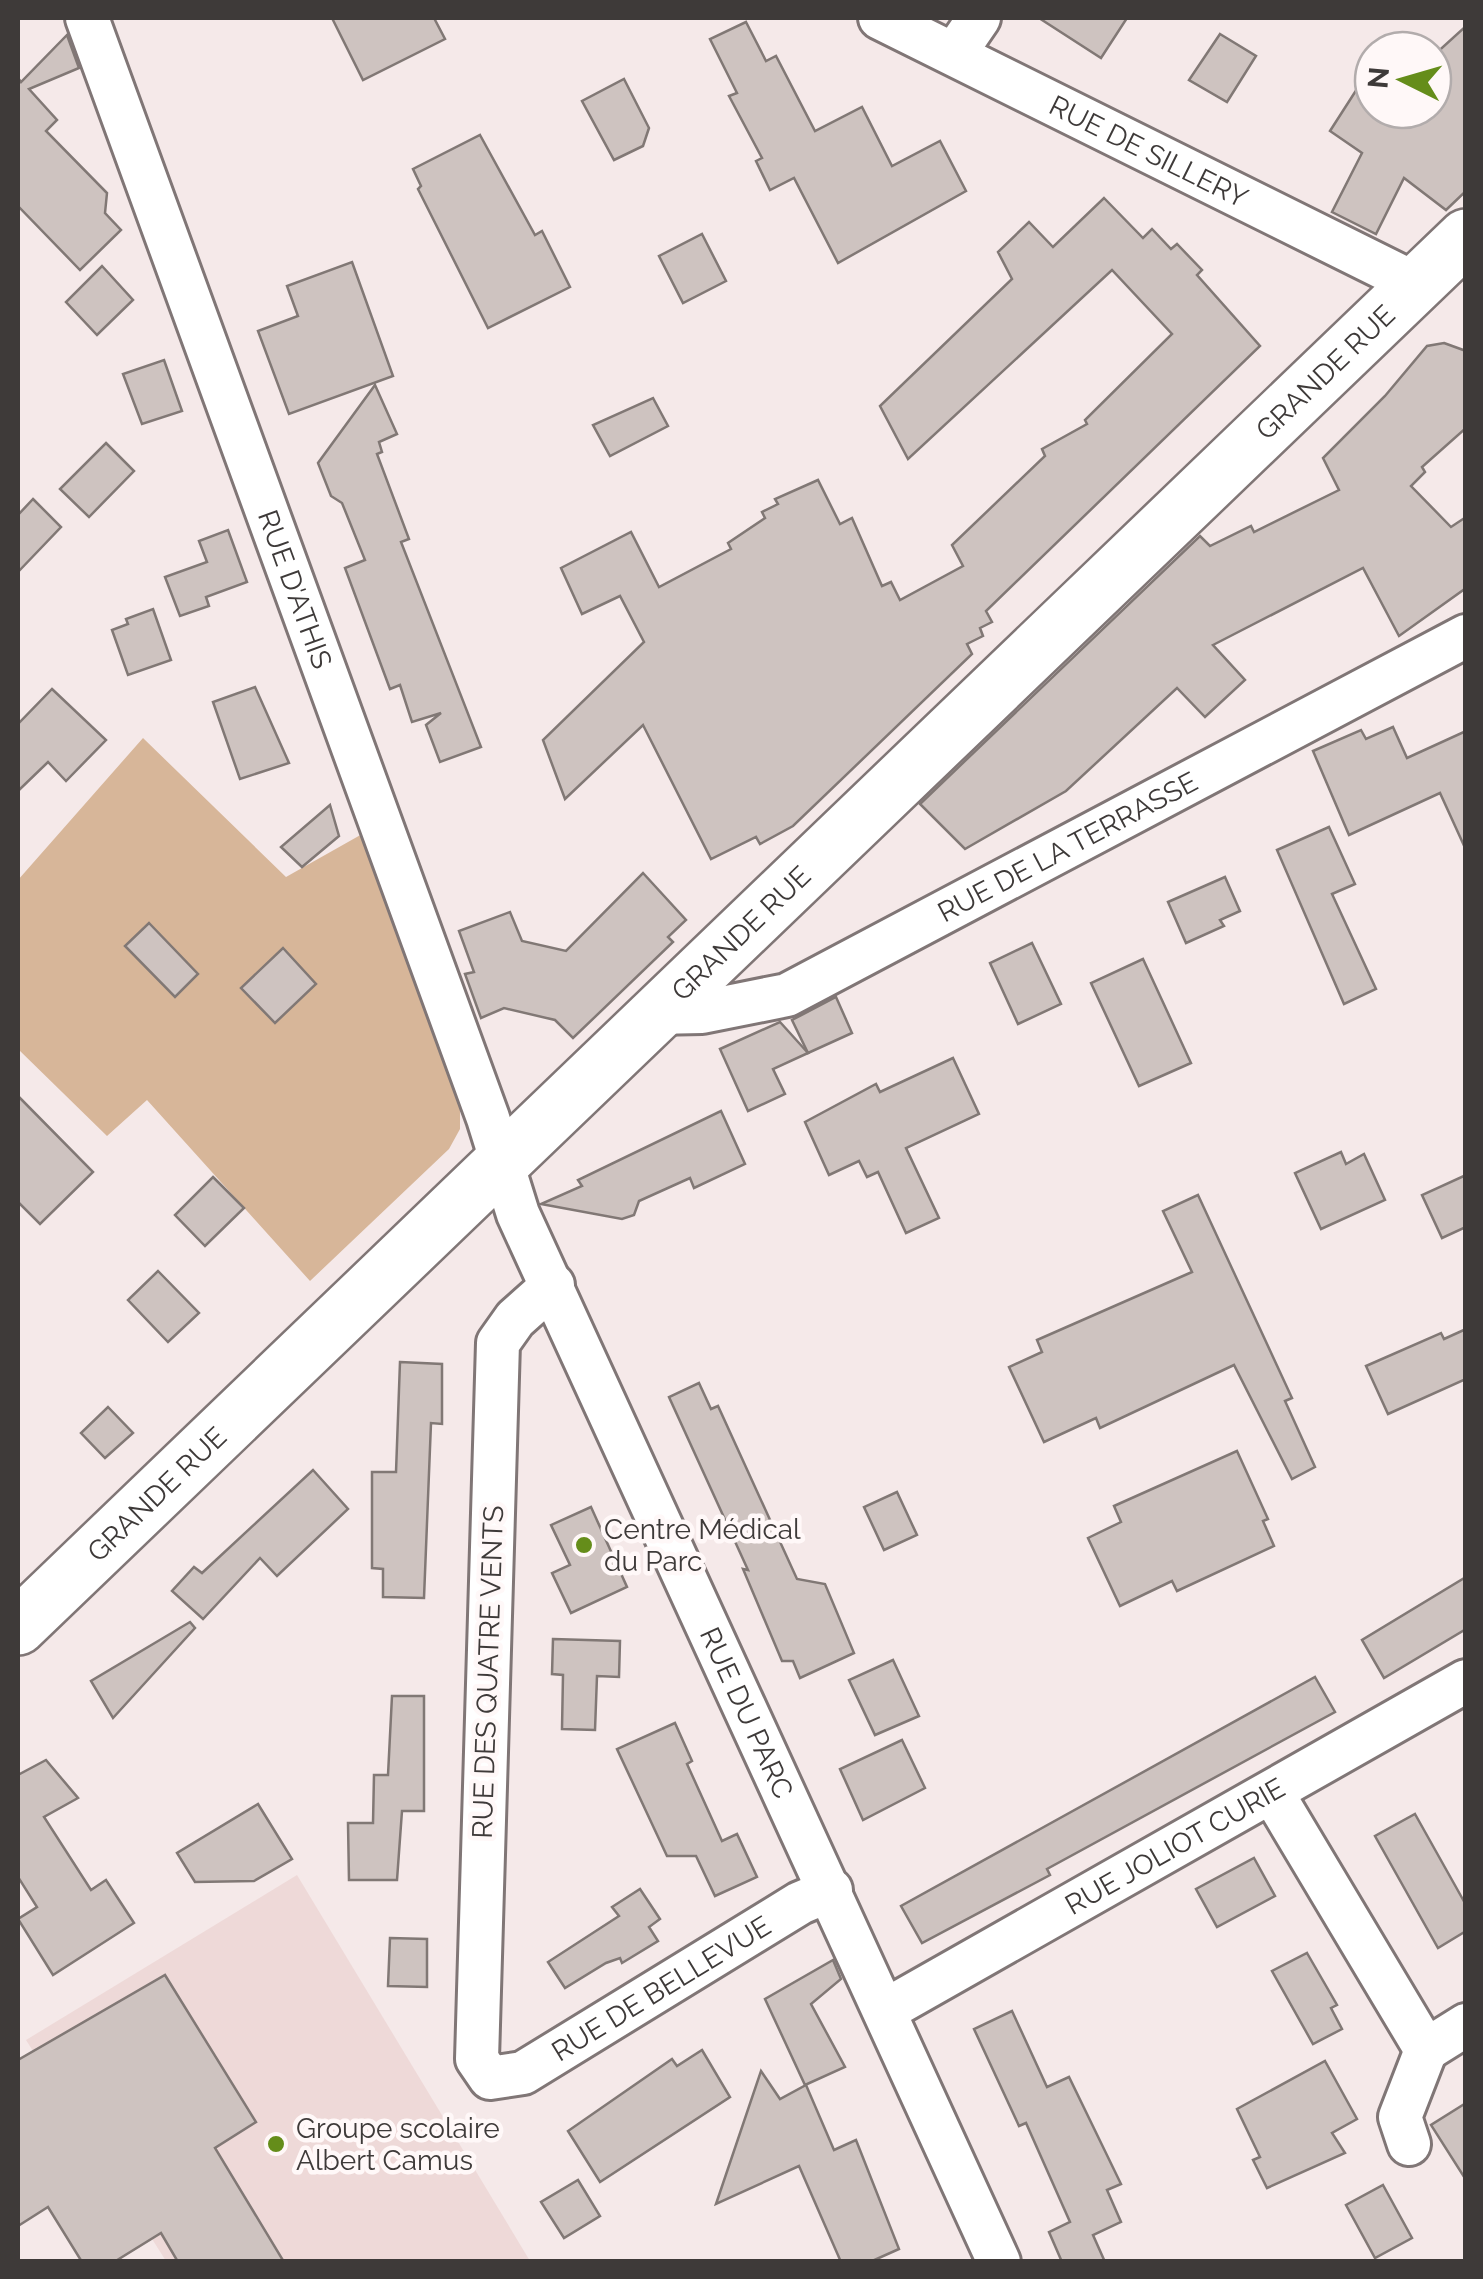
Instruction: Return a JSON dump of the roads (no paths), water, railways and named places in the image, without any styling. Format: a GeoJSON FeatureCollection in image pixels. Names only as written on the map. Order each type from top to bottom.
{"type":"FeatureCollection","features":[{"type":"Feature","properties":{"kind":"main road","name":"GRANDE RUE"},"geometry":{"type":"LineString","coordinates":[[18,1627],[1466,237]]}},
{"type":"Feature","properties":{"kind":"street","name":"RUE D'ATHIS"},"geometry":{"type":"LineString","coordinates":[[87,18],[501,1160]]}},
{"type":"Feature","properties":{"kind":"street","name":"RUE DE SILLERY"},"geometry":{"type":"LineString","coordinates":[[880,18],[1416,284]]}},
{"type":"Feature","properties":{"kind":"street"},"geometry":{"type":"LineString","coordinates":[[954,53],[979,18]]}},
{"type":"Feature","properties":{"kind":"street","name":"RUE DE LA TERRASSE"},"geometry":{"type":"LineString","coordinates":[[654,1013],[702,1012],[787,995],[1466,636]]}},
{"type":"Feature","properties":{"kind":"street","name":"RUE DU PARC"},"geometry":{"type":"LineString","coordinates":[[501,1160],[518,1214],[999,2262]]}},
{"type":"Feature","properties":{"kind":"street","name":"RUE DES QUATRE VENTS"},"geometry":{"type":"LineString","coordinates":[[490,2078],[477,2059],[498,1343],[515,1319],[553,1285]]}},
{"type":"Feature","properties":{"kind":"street","name":"RUE JOLIOT CURIE"},"geometry":{"type":"LineString","coordinates":[[886,2010],[1273,1794],[1466,1681]]}},
{"type":"Feature","properties":{"kind":"street"},"geometry":{"type":"LineString","coordinates":[[1273,1794],[1426,2050]]}},
{"type":"Feature","properties":{"kind":"street","name":"RUE DE BELLEVUE"},"geometry":{"type":"LineString","coordinates":[[490,2078],[523,2073],[800,1904],[831,1890]]}},
{"type":"Feature","properties":{"kind":"street"},"geometry":{"type":"LineString","coordinates":[[1409,2144],[1400,2118],[1426,2050],[1466,2025]]}},
{"type":"Feature","properties":{"kind":"place","name":"Centre Médical du Parc"},"geometry":{"type":"Point","coordinates":[584,1545]}},
{"type":"Feature","properties":{"kind":"place","name":"Groupe scolaire Albert Camus"},"geometry":{"type":"Point","coordinates":[276,2144]}}]}
